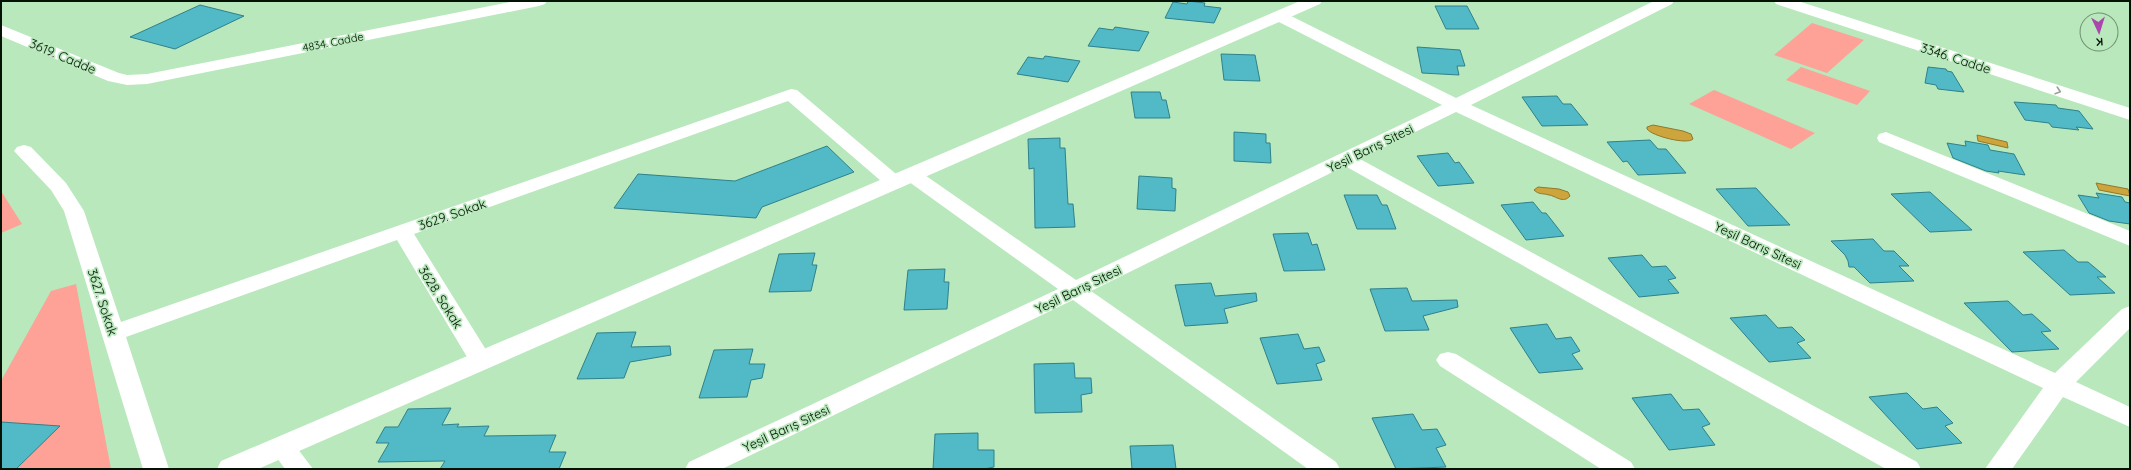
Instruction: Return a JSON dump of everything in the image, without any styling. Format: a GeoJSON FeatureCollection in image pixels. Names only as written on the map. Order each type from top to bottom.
{"type":"FeatureCollection","features":[{"type":"Feature","properties":{"kind":"street","name":"4834. Cadde"},"geometry":{"type":"LineString","coordinates":[[126,80],[147,79],[539,1]]}},
{"type":"Feature","properties":{"kind":"street"},"geometry":{"type":"LineString","coordinates":[[231,469],[1314,1]]}},
{"type":"Feature","properties":{"kind":"street","name":"Yeşil Barış Sitesi"},"geometry":{"type":"LineString","coordinates":[[698,469],[1075,291],[1457,105],[1666,1]]}},
{"type":"Feature","properties":{"kind":"street","name":"3346. Cadde"},"geometry":{"type":"LineString","coordinates":[[1782,1],[2130,114]]}},
{"type":"Feature","properties":{"kind":"street","name":"3346. Cadde"},"geometry":{"type":"LineString","coordinates":[[1813,1],[2130,101]]}},
{"type":"Feature","properties":{"kind":"street","name":"Yeşil Barış Sitesi"},"geometry":{"type":"LineString","coordinates":[[1278,16],[1457,105],[2130,418]]}},
{"type":"Feature","properties":{"kind":"street","name":"3619. Cadde"},"geometry":{"type":"LineString","coordinates":[[1,30],[114,77],[126,80]]}},
{"type":"Feature","properties":{"kind":"street","name":"3629. Sokak"},"geometry":{"type":"LineString","coordinates":[[113,333],[791,94],[904,179]]}},
{"type":"Feature","properties":{"kind":"street"},"geometry":{"type":"LineString","coordinates":[[1886,138],[2130,239]]}},
{"type":"Feature","properties":{"kind":"street","name":"3627. Sokak"},"geometry":{"type":"LineString","coordinates":[[24,150],[59,187],[74,211],[156,469]]}},
{"type":"Feature","properties":{"kind":"street"},"geometry":{"type":"LineString","coordinates":[[1346,159],[1908,469]]}},
{"type":"Feature","properties":{"kind":"street"},"geometry":{"type":"LineString","coordinates":[[904,179],[1075,291],[1327,469]]}},
{"type":"Feature","properties":{"kind":"street","name":"3628. Sokak"},"geometry":{"type":"LineString","coordinates":[[402,232],[481,361]]}},
{"type":"Feature","properties":{"kind":"street"},"geometry":{"type":"LineString","coordinates":[[1998,469],[2059,384],[2130,314]]}},
{"type":"Feature","properties":{"kind":"street"},"geometry":{"type":"LineString","coordinates":[[1448,360],[1622,469]]}},
{"type":"Feature","properties":{"kind":"street"},"geometry":{"type":"LineString","coordinates":[[282,447],[300,469]]}},
{"type":"Feature","properties":{"kind":"shaded area"},"geometry":{"type":"Polygon","coordinates":[[[1812,23],[1864,40],[1827,73],[1774,55],[1812,23]]]}},
{"type":"Feature","properties":{"kind":"shaded area"},"geometry":{"type":"Polygon","coordinates":[[[1801,67],[1870,91],[1857,105],[1786,80],[1801,67]]]}},
{"type":"Feature","properties":{"kind":"shaded area"},"geometry":{"type":"Polygon","coordinates":[[[1714,90],[1815,133],[1791,149],[1689,104],[1714,90]]]}},
{"type":"Feature","properties":{"kind":"shaded area"},"geometry":{"type":"Polygon","coordinates":[[[1653,125],[1683,131],[1691,134],[1693,139],[1690,141],[1684,141],[1662,137],[1650,132],[1647,129],[1647,127],[1653,125]]]}},
{"type":"Feature","properties":{"kind":"shaded area"},"geometry":{"type":"Polygon","coordinates":[[[1977,135],[2007,142],[2008,148],[1978,141],[1977,135]]]}},
{"type":"Feature","properties":{"kind":"shaded area"},"geometry":{"type":"Polygon","coordinates":[[[2096,183],[2128,189],[2130,196],[2099,190],[2096,183]]]}},
{"type":"Feature","properties":{"kind":"shaded area"},"geometry":{"type":"Polygon","coordinates":[[[1538,187],[1559,189],[1568,192],[1570,196],[1565,199],[1560,199],[1536,192],[1534,190],[1538,187]]]}},
{"type":"Feature","properties":{"kind":"shaded area"},"geometry":{"type":"Polygon","coordinates":[[[1,191],[22,224],[1,233],[1,191]]]}},
{"type":"Feature","properties":{"kind":"shaded area"},"geometry":{"type":"Polygon","coordinates":[[[76,284],[111,469],[1,469],[1,381],[51,291],[76,284]]]}},
{"type":"Feature","properties":{"kind":"building"},"geometry":{"type":"Polygon","coordinates":[[[1188,1],[1205,3],[1204,6],[1221,8],[1214,23],[1165,18],[1173,2],[1187,4],[1188,1]]]}},
{"type":"Feature","properties":{"kind":"building"},"geometry":{"type":"Polygon","coordinates":[[[200,5],[244,16],[175,49],[130,37],[200,5]]]}},
{"type":"Feature","properties":{"kind":"building"},"geometry":{"type":"Polygon","coordinates":[[[1435,6],[1467,6],[1479,29],[1446,29],[1435,6]]]}},
{"type":"Feature","properties":{"kind":"building"},"geometry":{"type":"Polygon","coordinates":[[[1115,27],[1149,32],[1139,51],[1088,46],[1099,28],[1113,30],[1115,27]]]}},
{"type":"Feature","properties":{"kind":"building"},"geometry":{"type":"Polygon","coordinates":[[[1417,47],[1460,50],[1465,66],[1457,66],[1459,75],[1422,73],[1417,47]]]}},
{"type":"Feature","properties":{"kind":"building"},"geometry":{"type":"Polygon","coordinates":[[[1221,54],[1255,55],[1260,81],[1224,80],[1221,54]]]}},
{"type":"Feature","properties":{"kind":"building"},"geometry":{"type":"Polygon","coordinates":[[[1045,56],[1080,61],[1068,82],[1017,74],[1028,57],[1043,59],[1045,56]]]}},
{"type":"Feature","properties":{"kind":"building"},"geometry":{"type":"Polygon","coordinates":[[[1928,67],[1946,69],[1947,71],[1952,72],[1964,92],[1938,89],[1936,85],[1925,83],[1928,67]]]}},
{"type":"Feature","properties":{"kind":"building"},"geometry":{"type":"Polygon","coordinates":[[[1131,92],[1160,92],[1162,100],[1166,100],[1170,118],[1135,118],[1131,92]]]}},
{"type":"Feature","properties":{"kind":"building"},"geometry":{"type":"Polygon","coordinates":[[[1557,96],[1563,104],[1571,104],[1588,125],[1542,126],[1522,97],[1557,96]]]}},
{"type":"Feature","properties":{"kind":"building"},"geometry":{"type":"Polygon","coordinates":[[[2014,102],[2056,105],[2058,108],[2079,111],[2093,129],[2076,127],[2079,130],[2052,127],[2049,123],[2025,120],[2014,102]]]}},
{"type":"Feature","properties":{"kind":"building"},"geometry":{"type":"Polygon","coordinates":[[[1234,132],[1266,134],[1266,143],[1270,143],[1271,163],[1234,161],[1234,132]]]}},
{"type":"Feature","properties":{"kind":"building"},"geometry":{"type":"Polygon","coordinates":[[[1060,138],[1060,148],[1065,148],[1068,204],[1073,204],[1075,227],[1035,228],[1034,168],[1029,169],[1028,139],[1060,138]]]}},
{"type":"Feature","properties":{"kind":"building"},"geometry":{"type":"Polygon","coordinates":[[[1650,140],[1658,149],[1666,149],[1686,173],[1638,175],[1627,161],[1623,162],[1607,142],[1650,140]]]}},
{"type":"Feature","properties":{"kind":"building"},"geometry":{"type":"Polygon","coordinates":[[[1965,141],[1988,145],[1990,150],[2014,154],[2025,175],[1998,171],[1999,173],[1986,171],[1953,158],[1947,143],[1966,146],[1965,141]]]}},
{"type":"Feature","properties":{"kind":"building"},"geometry":{"type":"Polygon","coordinates":[[[827,146],[854,172],[762,207],[756,218],[614,208],[638,174],[735,181],[827,146]]]}},
{"type":"Feature","properties":{"kind":"building"},"geometry":{"type":"Polygon","coordinates":[[[1448,153],[1455,163],[1459,162],[1474,183],[1438,186],[1417,156],[1448,153]]]}},
{"type":"Feature","properties":{"kind":"building"},"geometry":{"type":"Polygon","coordinates":[[[1139,176],[1172,178],[1172,188],[1176,189],[1175,211],[1137,209],[1139,176]]]}},
{"type":"Feature","properties":{"kind":"building"},"geometry":{"type":"Polygon","coordinates":[[[1756,188],[1790,225],[1748,226],[1716,189],[1756,188]]]}},
{"type":"Feature","properties":{"kind":"building"},"geometry":{"type":"Polygon","coordinates":[[[1930,192],[1972,230],[1930,232],[1891,194],[1930,192]]]}},
{"type":"Feature","properties":{"kind":"building"},"geometry":{"type":"Polygon","coordinates":[[[2096,193],[2122,197],[2125,202],[2130,203],[2130,224],[2109,221],[2089,213],[2078,195],[2099,198],[2096,193]]]}},
{"type":"Feature","properties":{"kind":"building"},"geometry":{"type":"Polygon","coordinates":[[[1344,195],[1377,195],[1382,205],[1387,205],[1396,229],[1357,229],[1344,195]]]}},
{"type":"Feature","properties":{"kind":"building"},"geometry":{"type":"Polygon","coordinates":[[[1533,202],[1542,213],[1546,213],[1564,236],[1526,240],[1501,205],[1533,202]]]}},
{"type":"Feature","properties":{"kind":"building"},"geometry":{"type":"Polygon","coordinates":[[[1308,233],[1312,245],[1317,244],[1325,270],[1284,271],[1273,234],[1308,233]]]}},
{"type":"Feature","properties":{"kind":"building"},"geometry":{"type":"Polygon","coordinates":[[[1873,239],[1884,251],[1894,251],[1909,266],[1899,266],[1914,281],[1870,283],[1854,267],[1849,267],[1845,255],[1831,241],[1873,239]]]}},
{"type":"Feature","properties":{"kind":"building"},"geometry":{"type":"Polygon","coordinates":[[[2064,250],[2078,262],[2088,262],[2106,277],[2097,277],[2115,293],[2070,295],[2023,252],[2064,250]]]}},
{"type":"Feature","properties":{"kind":"building"},"geometry":{"type":"Polygon","coordinates":[[[815,253],[812,265],[817,265],[811,291],[769,292],[779,254],[815,253]]]}},
{"type":"Feature","properties":{"kind":"building"},"geometry":{"type":"Polygon","coordinates":[[[1642,255],[1652,267],[1666,266],[1676,278],[1668,280],[1679,293],[1639,297],[1608,258],[1642,255]]]}},
{"type":"Feature","properties":{"kind":"building"},"geometry":{"type":"Polygon","coordinates":[[[945,269],[944,282],[949,282],[947,309],[904,310],[908,270],[945,269]]]}},
{"type":"Feature","properties":{"kind":"building"},"geometry":{"type":"Polygon","coordinates":[[[1211,283],[1215,296],[1256,293],[1257,301],[1224,309],[1228,323],[1185,326],[1175,285],[1211,283]]]}},
{"type":"Feature","properties":{"kind":"building"},"geometry":{"type":"Polygon","coordinates":[[[1407,288],[1412,301],[1457,300],[1458,307],[1423,316],[1429,330],[1385,331],[1370,289],[1407,288]]]}},
{"type":"Feature","properties":{"kind":"building"},"geometry":{"type":"Polygon","coordinates":[[[2008,301],[2023,315],[2032,314],[2051,331],[2041,332],[2059,349],[2012,352],[1964,303],[2008,301]]]}},
{"type":"Feature","properties":{"kind":"building"},"geometry":{"type":"Polygon","coordinates":[[[1766,315],[1778,328],[1792,327],[1805,340],[1797,343],[1811,358],[1769,362],[1730,318],[1766,315]]]}},
{"type":"Feature","properties":{"kind":"building"},"geometry":{"type":"Polygon","coordinates":[[[1547,324],[1556,339],[1571,337],[1580,351],[1572,354],[1583,369],[1539,373],[1510,328],[1547,324]]]}},
{"type":"Feature","properties":{"kind":"building"},"geometry":{"type":"Polygon","coordinates":[[[636,332],[631,347],[670,346],[671,355],[630,362],[624,378],[577,379],[597,333],[636,332]]]}},
{"type":"Feature","properties":{"kind":"building"},"geometry":{"type":"Polygon","coordinates":[[[1298,334],[1304,349],[1319,347],[1325,361],[1316,364],[1322,380],[1277,384],[1260,338],[1298,334]]]}},
{"type":"Feature","properties":{"kind":"building"},"geometry":{"type":"Polygon","coordinates":[[[753,349],[749,364],[765,364],[762,378],[751,380],[747,397],[699,398],[714,350],[753,349]]]}},
{"type":"Feature","properties":{"kind":"building"},"geometry":{"type":"Polygon","coordinates":[[[1074,363],[1075,378],[1091,378],[1092,393],[1081,395],[1082,412],[1035,413],[1034,364],[1074,363]]]}},
{"type":"Feature","properties":{"kind":"building"},"geometry":{"type":"Polygon","coordinates":[[[1907,393],[1923,409],[1937,407],[1953,423],[1945,426],[1962,443],[1917,449],[1869,397],[1907,393]]]}},
{"type":"Feature","properties":{"kind":"building"},"geometry":{"type":"Polygon","coordinates":[[[1671,394],[1683,410],[1699,409],[1710,424],[1702,427],[1715,445],[1669,450],[1632,398],[1671,394]]]}},
{"type":"Feature","properties":{"kind":"building"},"geometry":{"type":"Polygon","coordinates":[[[451,408],[442,425],[459,424],[457,427],[489,426],[484,436],[556,435],[549,452],[566,452],[559,469],[440,469],[445,461],[378,462],[389,443],[376,443],[385,427],[398,427],[408,409],[451,408]]]}},
{"type":"Feature","properties":{"kind":"building"},"geometry":{"type":"Polygon","coordinates":[[[1413,414],[1422,430],[1437,429],[1446,445],[1436,448],[1446,467],[1396,469],[1372,418],[1413,414]]]}},
{"type":"Feature","properties":{"kind":"building"},"geometry":{"type":"Polygon","coordinates":[[[1,422],[60,426],[16,469],[1,469],[1,422]]]}},
{"type":"Feature","properties":{"kind":"building"},"geometry":{"type":"Polygon","coordinates":[[[978,433],[978,450],[994,450],[994,467],[984,469],[933,469],[935,434],[978,433]]]}},
{"type":"Feature","properties":{"kind":"building"},"geometry":{"type":"Polygon","coordinates":[[[1173,445],[1176,469],[1132,469],[1130,446],[1173,445]]]}}]}
